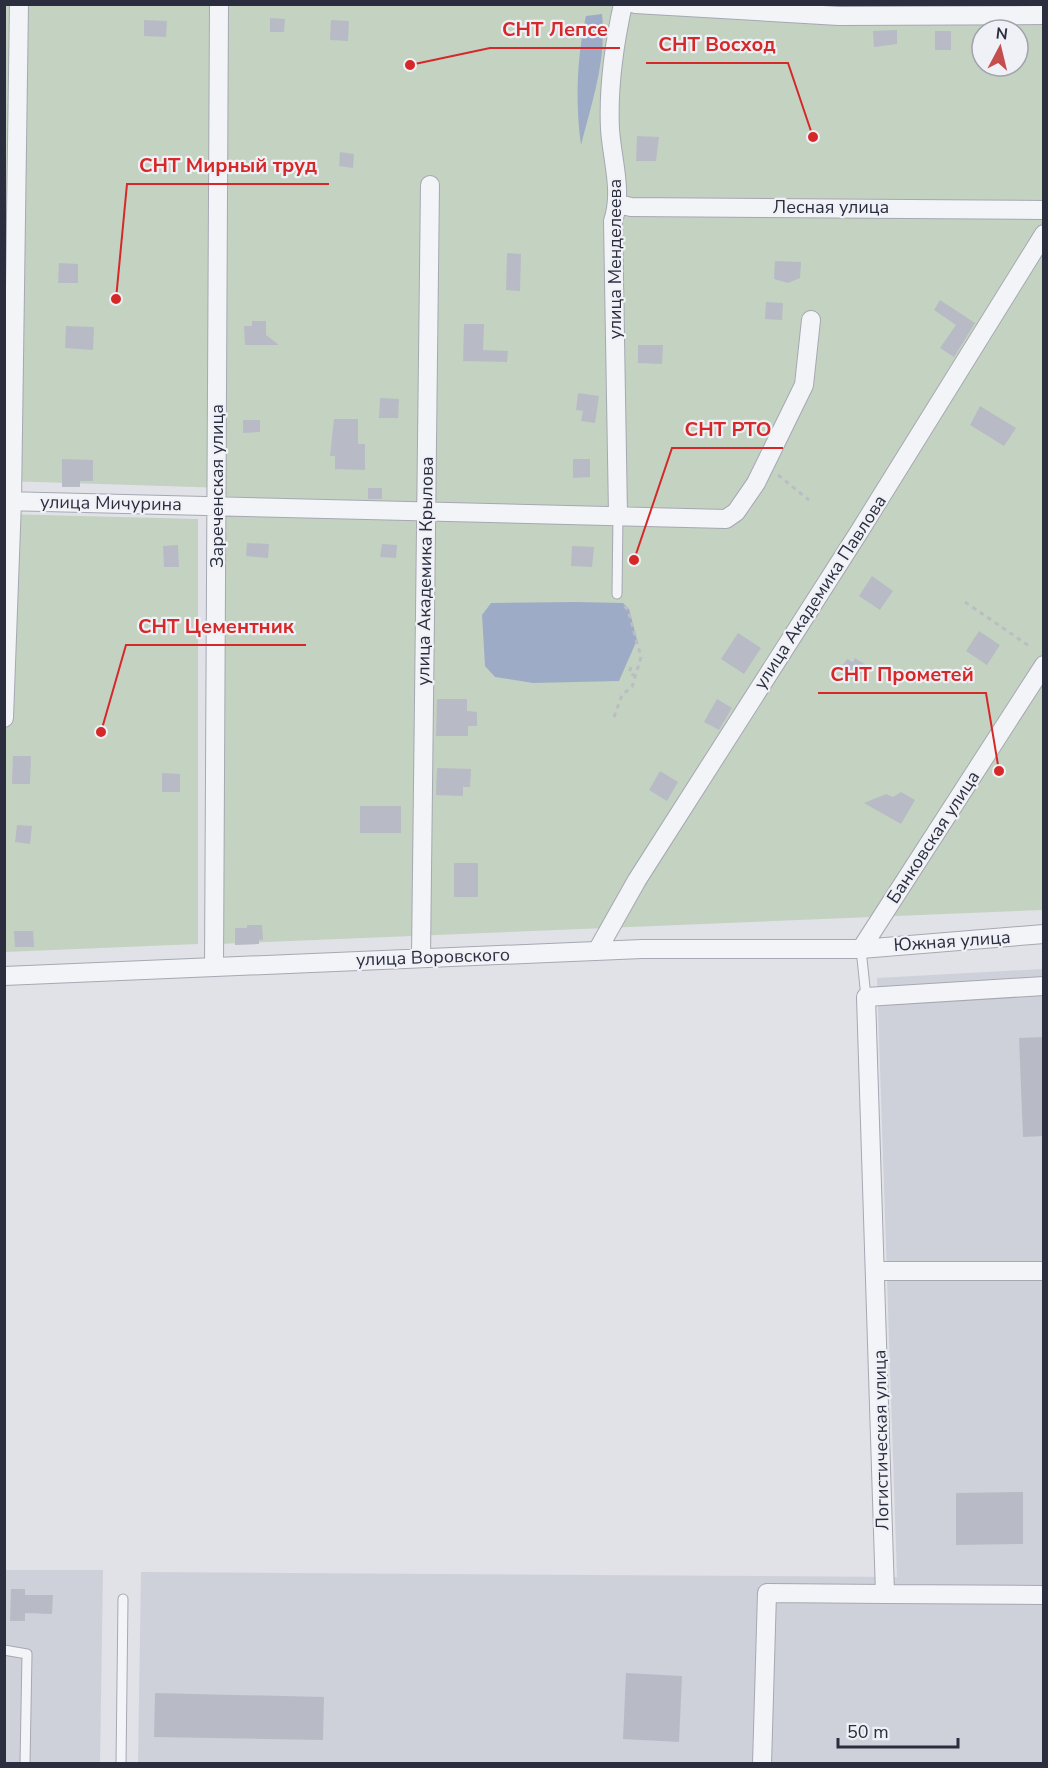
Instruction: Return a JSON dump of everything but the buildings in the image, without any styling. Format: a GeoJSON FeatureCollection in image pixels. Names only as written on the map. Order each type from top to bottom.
{"type":"FeatureCollection","features":[{"type":"Feature","properties":{"kind":"street"},"geometry":{"type":"LineString","coordinates":[[4,718],[19,4]]}},
{"type":"Feature","properties":{"kind":"street","name":"Зареченская улица"},"geometry":{"type":"LineString","coordinates":[[214,967],[219,4]]}},
{"type":"Feature","properties":{"kind":"street","name":"улица Менделеева"},"geometry":{"type":"LineString","coordinates":[[618,514],[613,221],[618,204],[610,127],[613,50],[622,4]]}},
{"type":"Feature","properties":{"kind":"street"},"geometry":{"type":"LineString","coordinates":[[635,4],[839,16],[1044,15]]}},
{"type":"Feature","properties":{"kind":"street","name":"улица Академика Крылова"},"geometry":{"type":"LineString","coordinates":[[421,957],[430,185]]}},
{"type":"Feature","properties":{"kind":"street","name":"Лесная улица"},"geometry":{"type":"LineString","coordinates":[[618,204],[631,207],[1044,210]]}},
{"type":"Feature","properties":{"kind":"street","name":"улица Академика Павлова"},"geometry":{"type":"LineString","coordinates":[[597,951],[637,880],[865,523],[1044,234]]}},
{"type":"Feature","properties":{"kind":"street"},"geometry":{"type":"LineString","coordinates":[[766,465],[804,385],[810,320]]}},
{"type":"Feature","properties":{"kind":"street","name":"улица Мичурина"},"geometry":{"type":"LineString","coordinates":[[8,501],[618,514],[726,519],[736,512],[766,465]]}},
{"type":"Feature","properties":{"kind":"street","name":"Банковская улица"},"geometry":{"type":"LineString","coordinates":[[861,949],[1044,665]]}},
{"type":"Feature","properties":{"kind":"street","name":"Южная улица"},"geometry":{"type":"LineString","coordinates":[[861,949],[1044,934]]}},
{"type":"Feature","properties":{"kind":"street","name":"улица Воровского"},"geometry":{"type":"LineString","coordinates":[[4,975],[597,951],[861,949]]}},
{"type":"Feature","properties":{"kind":"street"},"geometry":{"type":"LineString","coordinates":[[866,997],[1044,986]]}},
{"type":"Feature","properties":{"kind":"street","name":"Логистическая улица"},"geometry":{"type":"LineString","coordinates":[[866,997],[885,1594]]}},
{"type":"Feature","properties":{"kind":"street"},"geometry":{"type":"LineString","coordinates":[[876,1270],[1044,1271]]}},
{"type":"Feature","properties":{"kind":"street"},"geometry":{"type":"LineString","coordinates":[[762,1764],[767,1593],[1044,1595]]}},
{"type":"Feature","properties":{"kind":"lane"},"geometry":{"type":"LineString","coordinates":[[618,514],[620,599]]}},
{"type":"Feature","properties":{"kind":"lane"},"geometry":{"type":"LineString","coordinates":[[861,949],[866,997]]}},
{"type":"Feature","properties":{"kind":"lane"},"geometry":{"type":"LineString","coordinates":[[121,1764],[123,1599]]}},
{"type":"Feature","properties":{"kind":"lane"},"geometry":{"type":"LineString","coordinates":[[4,1650],[27,1654],[26,1764]]}},
{"type":"Feature","properties":{"kind":"path"},"geometry":{"type":"LineString","coordinates":[[766,465],[809,500]]}},
{"type":"Feature","properties":{"kind":"path"},"geometry":{"type":"LineString","coordinates":[[614,717],[622,695],[632,687],[641,657],[628,610],[620,599]]}},
{"type":"Feature","properties":{"kind":"path"},"geometry":{"type":"LineString","coordinates":[[965,602],[1032,648]]}},
{"type":"Feature","properties":{"kind":"path"},"geometry":{"type":"LineString","coordinates":[[631,667],[629,673],[636,676]]}},
{"type":"Feature","properties":{"kind":"shaded area"},"geometry":{"type":"Polygon","coordinates":[[[1043,969],[1043,1763],[138,1764],[141,1572],[897,1577],[877,978],[1043,969]]]}},
{"type":"Feature","properties":{"kind":"shaded area"},"geometry":{"type":"Polygon","coordinates":[[[5,1570],[103,1570],[100,1763],[5,1764],[5,1570]]]}},
{"type":"Feature","properties":{"kind":"green space"},"geometry":{"type":"Polygon","coordinates":[[[5,5],[1043,5],[1043,910],[219,944],[226,488],[5,481],[5,5]]]}},
{"type":"Feature","properties":{"kind":"green space"},"geometry":{"type":"Polygon","coordinates":[[[4,514],[198,519],[198,944],[5,952],[4,514]]]}},
{"type":"Feature","properties":{"kind":"water"},"geometry":{"type":"Polygon","coordinates":[[[602,14],[600,64],[581,145],[578,96],[583,31],[586,16],[602,14]]]}},
{"type":"Feature","properties":{"kind":"water"},"geometry":{"type":"Polygon","coordinates":[[[491,603],[623,603],[629,609],[637,640],[619,681],[533,683],[495,677],[485,666],[482,615],[491,603]]]}},
{"type":"Feature","properties":{"kind":"place","name":"СНТ Лепсе"},"geometry":{"type":"Point","coordinates":[410,65]}},
{"type":"Feature","properties":{"kind":"place","name":"СНТ Восход"},"geometry":{"type":"Point","coordinates":[813,137]}},
{"type":"Feature","properties":{"kind":"place","name":"СНТ Мирный труд"},"geometry":{"type":"Point","coordinates":[116,299]}},
{"type":"Feature","properties":{"kind":"place","name":"СНТ РТО"},"geometry":{"type":"Point","coordinates":[634,560]}},
{"type":"Feature","properties":{"kind":"place","name":"СНТ Цементник"},"geometry":{"type":"Point","coordinates":[101,732]}},
{"type":"Feature","properties":{"kind":"place","name":"СНТ Прометей"},"geometry":{"type":"Point","coordinates":[999,771]}}]}
